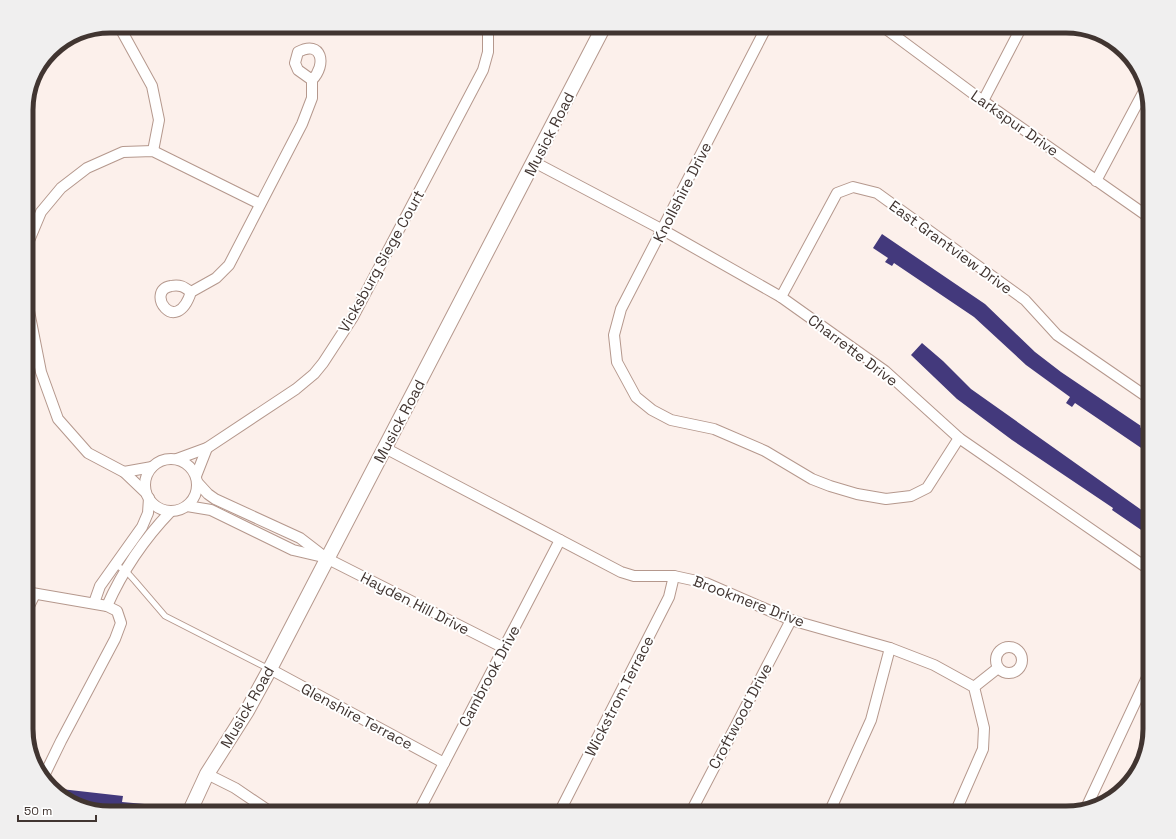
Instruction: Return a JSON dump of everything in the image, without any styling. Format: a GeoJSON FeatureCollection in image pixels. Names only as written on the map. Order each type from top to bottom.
{"type":"FeatureCollection","features":[{"type":"Feature","properties":{"kind":"street"},"geometry":{"type":"LineString","coordinates":[[123,33],[152,86],[159,120],[153,151]]}},
{"type":"Feature","properties":{"kind":"street","name":"Vicksburg Siege Court"},"geometry":{"type":"LineString","coordinates":[[177,459],[207,448],[296,389],[314,374],[323,363],[353,317],[483,70],[488,52],[488,33]]}},
{"type":"Feature","properties":{"kind":"street","name":"Musick Road"},"geometry":{"type":"LineString","coordinates":[[192,806],[207,774],[247,711],[270,669],[326,558],[385,448],[600,33]]}},
{"type":"Feature","properties":{"kind":"street","name":"Knollshire Drive"},"geometry":{"type":"LineString","coordinates":[[763,33],[621,309],[614,335],[617,362],[636,396],[652,410],[671,420],[714,429],[764,451],[812,479],[857,494],[886,499],[901,498],[911,496],[927,488],[959,438]]}},
{"type":"Feature","properties":{"kind":"street","name":"Larkspur Drive"},"geometry":{"type":"LineString","coordinates":[[891,33],[983,102],[1143,213]]}},
{"type":"Feature","properties":{"kind":"street"},"geometry":{"type":"LineString","coordinates":[[983,102],[1018,33]]}},
{"type":"Feature","properties":{"kind":"street"},"geometry":{"type":"LineString","coordinates":[[191,292],[216,278],[229,265],[302,124],[312,98],[312,80]]}},
{"type":"Feature","properties":{"kind":"street"},"geometry":{"type":"LineString","coordinates":[[1096,181],[1141,96]]}},
{"type":"Feature","properties":{"kind":"street"},"geometry":{"type":"LineString","coordinates":[[33,232],[42,212],[61,188],[87,168],[123,152],[153,151],[260,204]]}},
{"type":"Feature","properties":{"kind":"street","name":"Charrette Drive"},"geometry":{"type":"LineString","coordinates":[[534,162],[663,230],[781,297],[885,371],[959,438],[1143,565]]}},
{"type":"Feature","properties":{"kind":"street","name":"East Grantview Drive"},"geometry":{"type":"LineString","coordinates":[[781,297],[837,194],[853,187],[877,193],[1025,300],[1057,335],[1143,394]]}},
{"type":"Feature","properties":{"kind":"street"},"geometry":{"type":"LineString","coordinates":[[33,331],[41,372],[58,419],[88,453],[124,472],[161,509],[172,511],[187,506],[211,510],[293,550],[326,558]]}},
{"type":"Feature","properties":{"kind":"street"},"geometry":{"type":"LineString","coordinates":[[187,506],[196,493],[197,479],[207,448]]}},
{"type":"Feature","properties":{"kind":"street","name":"Brookmere Drive"},"geometry":{"type":"LineString","coordinates":[[385,448],[621,572],[634,576],[674,576],[706,583],[791,620],[890,648],[934,665],[974,687]]}},
{"type":"Feature","properties":{"kind":"street"},"geometry":{"type":"LineString","coordinates":[[94,603],[98,590],[146,519],[148,513],[148,495],[146,477],[152,467],[160,461],[177,459],[191,467],[197,479],[208,494],[215,499],[300,538],[326,558]]}},
{"type":"Feature","properties":{"kind":"street"},"geometry":{"type":"LineString","coordinates":[[124,472],[152,467]]}},
{"type":"Feature","properties":{"kind":"street"},"geometry":{"type":"LineString","coordinates":[[107,606],[126,571],[155,530],[172,511]]}},
{"type":"Feature","properties":{"kind":"street","name":"Cambrook Drive"},"geometry":{"type":"LineString","coordinates":[[422,806],[560,540]]}},
{"type":"Feature","properties":{"kind":"street","name":"Hayden Hill Drive"},"geometry":{"type":"LineString","coordinates":[[326,558],[504,648]]}},
{"type":"Feature","properties":{"kind":"street","name":"Wickstrom Terrace"},"geometry":{"type":"LineString","coordinates":[[562,806],[670,597],[674,576]]}},
{"type":"Feature","properties":{"kind":"street"},"geometry":{"type":"LineString","coordinates":[[33,593],[107,606],[117,611],[120,623],[115,639],[61,741],[46,773]]}},
{"type":"Feature","properties":{"kind":"street","name":"Croftwood Drive"},"geometry":{"type":"LineString","coordinates":[[694,806],[791,620]]}},
{"type":"Feature","properties":{"kind":"street"},"geometry":{"type":"LineString","coordinates":[[832,806],[871,720],[890,648]]}},
{"type":"Feature","properties":{"kind":"street"},"geometry":{"type":"LineString","coordinates":[[958,806],[982,749],[984,728],[974,687],[998,668]]}},
{"type":"Feature","properties":{"kind":"street","name":"Glenshire Terrace"},"geometry":{"type":"LineString","coordinates":[[270,669],[444,763]]}},
{"type":"Feature","properties":{"kind":"street"},"geometry":{"type":"LineString","coordinates":[[1088,803],[1143,686]]}},
{"type":"Feature","properties":{"kind":"street"},"geometry":{"type":"LineString","coordinates":[[207,774],[235,788],[262,806]]}},
{"type":"Feature","properties":{"kind":"lane"},"geometry":{"type":"LineString","coordinates":[[116,565],[126,571],[165,616],[270,669]]}},
{"type":"Feature","properties":{"kind":"building"},"geometry":{"type":"Polygon","coordinates":[[[882,234],[985,304],[1035,352],[1061,372],[1141,426],[1140,427],[1143,429],[1143,449],[1075,403],[1072,407],[1066,403],[1070,397],[1026,365],[974,317],[894,263],[892,266],[885,262],[888,258],[873,248],[882,234]]]}},
{"type":"Feature","properties":{"kind":"building"},"geometry":{"type":"Polygon","coordinates":[[[922,343],[943,361],[971,389],[1143,511],[1143,531],[1112,510],[1113,508],[1012,440],[957,399],[911,355],[922,343]]]}},
{"type":"Feature","properties":{"kind":"building"},"geometry":{"type":"Polygon","coordinates":[[[62,789],[123,796],[122,802],[167,806],[100,805],[85,802],[62,789]]]}}]}
